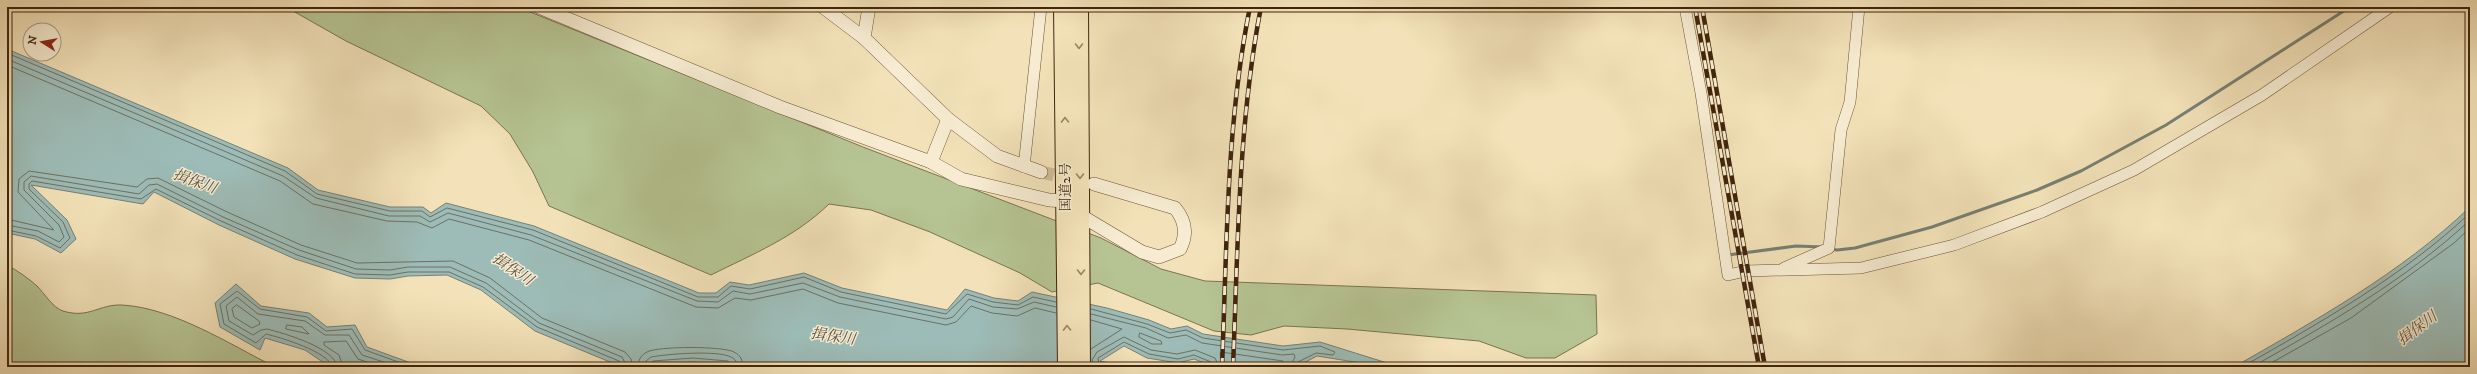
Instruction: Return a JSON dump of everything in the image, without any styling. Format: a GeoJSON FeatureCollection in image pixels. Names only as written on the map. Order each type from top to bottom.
{"type":"FeatureCollection","features":[{"type":"Feature","properties":{"kind":"highway","name":"国道2号"},"geometry":{"type":"LineString","coordinates":[[1063,7],[1066,201],[1073,231],[1081,367]]}},
{"type":"Feature","properties":{"kind":"highway","name":"国道2号"},"geometry":{"type":"LineString","coordinates":[[1067,367],[1073,231],[1080,215],[1079,7]]}},
{"type":"Feature","properties":{"kind":"street"},"geometry":{"type":"LineString","coordinates":[[539,7],[780,107],[931,162],[961,179],[1049,200],[1066,201]]}},
{"type":"Feature","properties":{"kind":"street"},"geometry":{"type":"LineString","coordinates":[[824,7],[864,38],[948,119],[997,156],[1041,172]]}},
{"type":"Feature","properties":{"kind":"street"},"geometry":{"type":"LineString","coordinates":[[864,38],[869,7]]}},
{"type":"Feature","properties":{"kind":"street"},"geometry":{"type":"LineString","coordinates":[[1024,167],[1040,7]]}},
{"type":"Feature","properties":{"kind":"street"},"geometry":{"type":"LineString","coordinates":[[1685,7],[1701,93],[1728,275],[1746,271],[1861,268],[1954,245],[2042,212],[2134,170],[2262,95],[2390,7]]}},
{"type":"Feature","properties":{"kind":"street"},"geometry":{"type":"LineString","coordinates":[[1780,270],[1829,248],[1841,130],[1850,102],[1859,7]]}},
{"type":"Feature","properties":{"kind":"street"},"geometry":{"type":"LineString","coordinates":[[931,162],[948,119]]}},
{"type":"Feature","properties":{"kind":"street"},"geometry":{"type":"LineString","coordinates":[[1080,215],[1142,252],[1159,257],[1180,249],[1184,241],[1185,227],[1180,214],[1175,208],[1094,184]]}},
{"type":"Feature","properties":{"kind":"green space"},"geometry":{"type":"Polygon","coordinates":[[[286,7],[518,7],[863,147],[1101,238],[1161,269],[1205,281],[1596,295],[1597,334],[1555,358],[1526,358],[1479,341],[1347,329],[1284,326],[1251,335],[1214,331],[1098,283],[1052,292],[1020,273],[930,232],[871,210],[829,204],[816,216],[788,235],[758,252],[711,275],[549,206],[533,172],[510,134],[481,106],[346,41],[286,7]]]}},
{"type":"Feature","properties":{"kind":"green space"},"geometry":{"type":"Polygon","coordinates":[[[7,265],[34,283],[52,304],[63,311],[80,313],[114,305],[122,305],[161,313],[201,328],[275,367],[7,367],[7,265]]]}},
{"type":"Feature","properties":{"kind":"water","name":"揖保川"},"geometry":{"type":"Polygon","coordinates":[[[7,49],[22,55],[22,62],[38,62],[288,168],[318,190],[390,207],[423,207],[431,213],[446,203],[534,226],[699,293],[716,293],[730,282],[749,285],[804,273],[842,288],[947,310],[965,289],[994,298],[1018,301],[1032,292],[1107,308],[1149,320],[1171,329],[1187,326],[1203,334],[1283,346],[1320,342],[1400,367],[1372,367],[1367,364],[1317,356],[1296,367],[1214,367],[1194,359],[1178,363],[1147,358],[1124,346],[1100,361],[1130,367],[752,367],[693,362],[622,367],[535,331],[481,290],[447,275],[408,276],[390,279],[355,278],[295,259],[219,225],[154,192],[143,204],[31,185],[67,220],[76,239],[61,253],[35,239],[7,233],[7,49]]]}},
{"type":"Feature","properties":{"kind":"water","name":"揖保川"},"geometry":{"type":"Polygon","coordinates":[[[2470,207],[2470,367],[2234,367],[2327,313],[2387,274],[2416,253],[2470,207]]]}},
{"type":"Feature","properties":{"kind":"water"},"geometry":{"type":"Polygon","coordinates":[[[236,284],[261,306],[309,313],[327,327],[355,325],[367,347],[422,367],[330,367],[305,350],[265,338],[260,350],[220,327],[215,303],[236,284]]]}},
{"type":"Feature","properties":{"kind":"waterway"},"geometry":{"type":"LineString","coordinates":[[1831,249],[1837,250],[1855,248],[1932,227],[2037,190],[2081,171],[2166,125],[2350,7]]}},
{"type":"Feature","properties":{"kind":"waterway"},"geometry":{"type":"LineString","coordinates":[[1728,255],[1796,246],[1823,247]]}},
{"type":"Feature","properties":{"kind":"tunnel"},"geometry":{"type":"LineString","coordinates":[[1041,172],[1072,179]]}},
{"type":"Feature","properties":{"kind":"railway"},"geometry":{"type":"LineString","coordinates":[[1222,367],[1232,141],[1242,51],[1250,7]]}},
{"type":"Feature","properties":{"kind":"railway"},"geometry":{"type":"LineString","coordinates":[[1233,367],[1243,141],[1253,51],[1261,7]]}},
{"type":"Feature","properties":{"kind":"railway"},"geometry":{"type":"LineString","coordinates":[[1695,7],[1759,367]]}},
{"type":"Feature","properties":{"kind":"railway"},"geometry":{"type":"LineString","coordinates":[[1702,7],[1765,367]]}}]}
